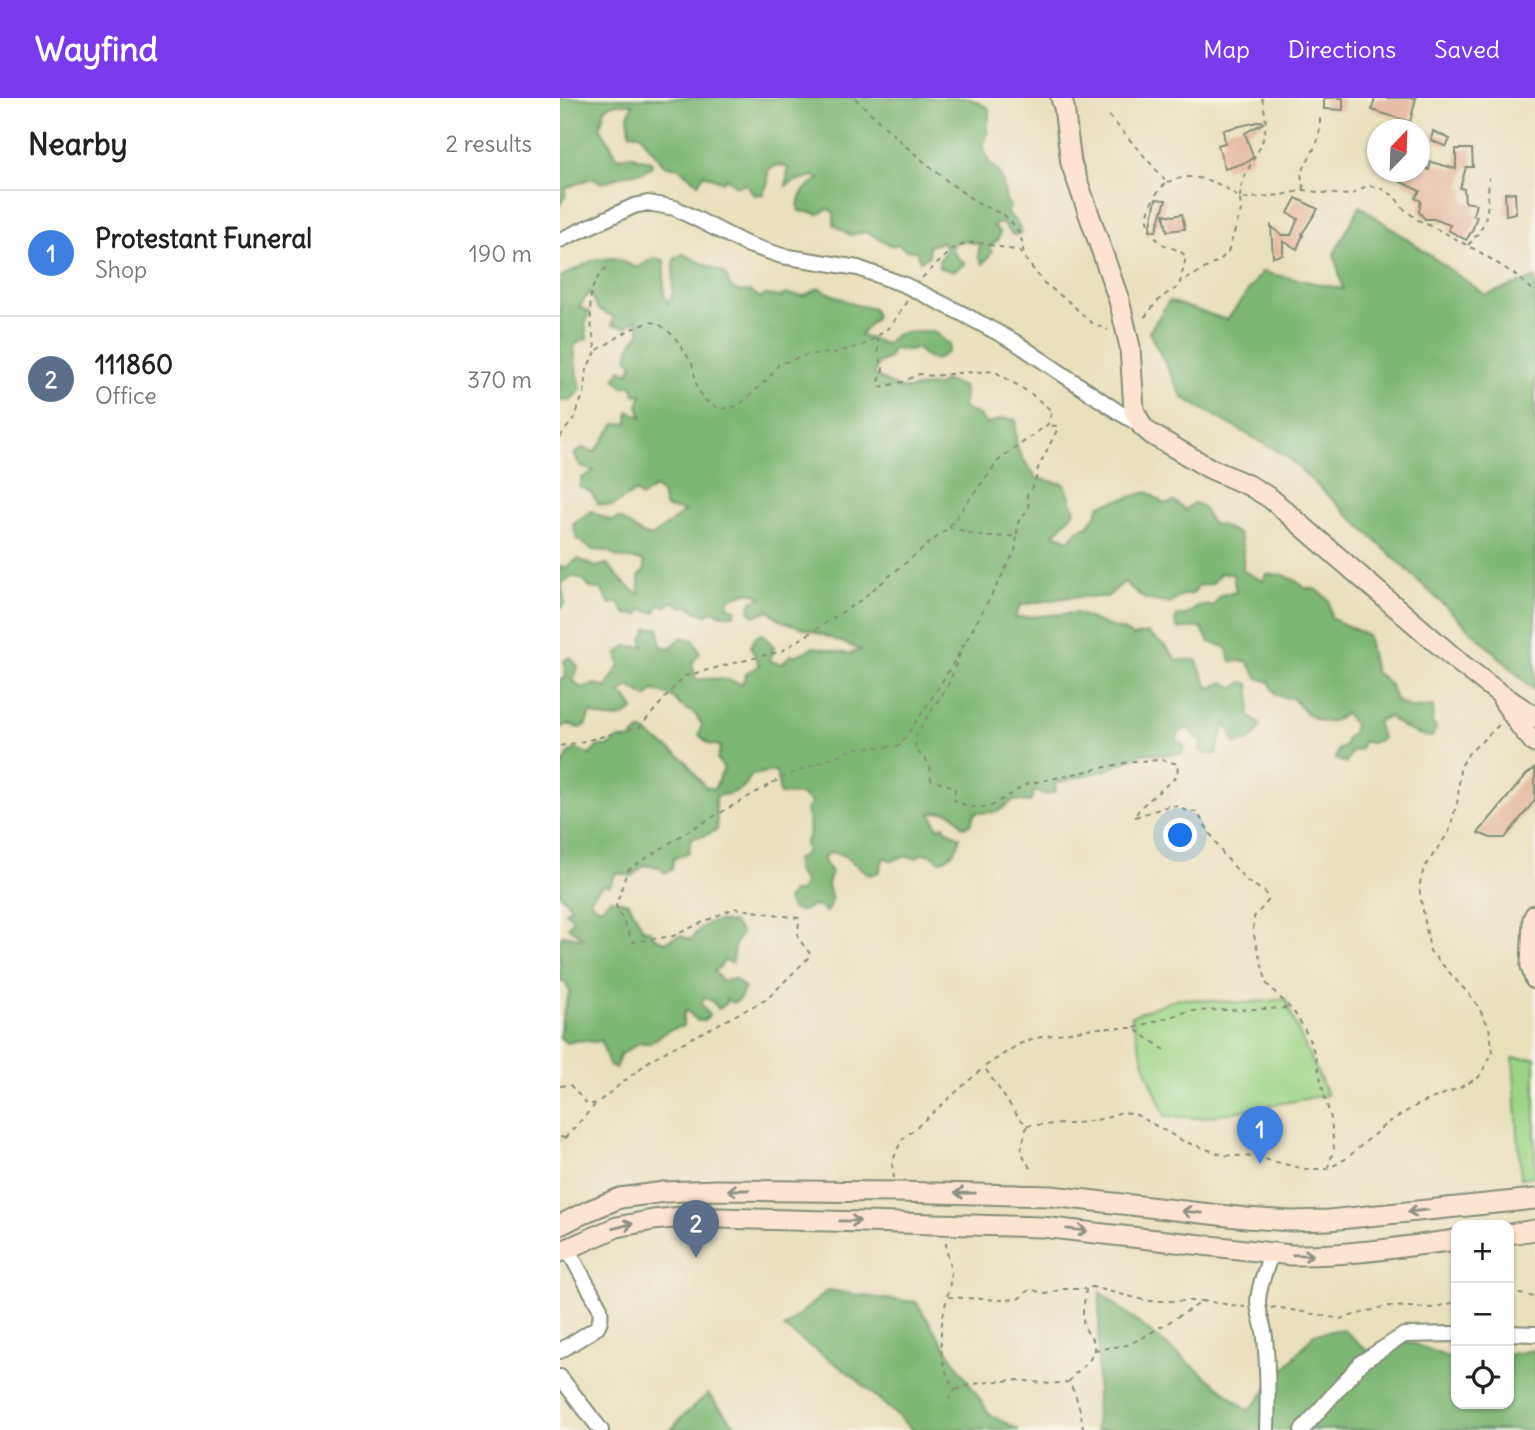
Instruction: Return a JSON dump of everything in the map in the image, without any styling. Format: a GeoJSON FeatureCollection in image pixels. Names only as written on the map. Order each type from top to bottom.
{"type":"FeatureCollection","features":[{"type":"Feature","properties":{"kind":"main road"},"geometry":{"type":"LineString","coordinates":[[1061,98],[1071,163],[1119,299],[1128,335],[1134,410],[1142,426],[1209,468],[1270,498],[1460,663],[1535,717]]}},
{"type":"Feature","properties":{"kind":"main road"},"geometry":{"type":"LineString","coordinates":[[1499,693],[1535,743]]}},
{"type":"Feature","properties":{"kind":"main road"},"geometry":{"type":"LineString","coordinates":[[1535,915],[1531,966],[1535,979]]}},
{"type":"Feature","properties":{"kind":"main road"},"geometry":{"type":"LineString","coordinates":[[560,1225],[620,1199],[664,1192],[716,1190],[1051,1196],[1291,1221],[1329,1220],[1535,1199]]}},
{"type":"Feature","properties":{"kind":"main road"},"geometry":{"type":"LineString","coordinates":[[564,1250],[617,1227],[683,1217],[946,1223],[1076,1230],[1271,1254],[1319,1256],[1451,1241]]}},
{"type":"Feature","properties":{"kind":"main road"},"geometry":{"type":"LineString","coordinates":[[1514,1233],[1535,1230]]}},
{"type":"Feature","properties":{"kind":"street"},"geometry":{"type":"LineString","coordinates":[[560,240],[634,206],[661,204],[675,208],[746,244],[782,256],[858,268],[905,285],[1015,342],[1142,426]]}},
{"type":"Feature","properties":{"kind":"street"},"geometry":{"type":"LineString","coordinates":[[560,1351],[596,1328],[601,1316],[600,1308],[564,1250]]}},
{"type":"Feature","properties":{"kind":"street"},"geometry":{"type":"LineString","coordinates":[[1267,1430],[1265,1334],[1258,1310],[1258,1298],[1271,1254]]}},
{"type":"Feature","properties":{"kind":"street"},"geometry":{"type":"LineString","coordinates":[[1514,1333],[1535,1334]]}},
{"type":"Feature","properties":{"kind":"street"},"geometry":{"type":"LineString","coordinates":[[1303,1430],[1362,1362],[1404,1335],[1451,1334]]}},
{"type":"Feature","properties":{"kind":"street"},"geometry":{"type":"LineString","coordinates":[[560,1377],[601,1430]]}},
{"type":"Feature","properties":{"kind":"path"},"geometry":{"type":"LineString","coordinates":[[855,98],[951,184],[979,204],[1004,215],[1017,227],[1024,258]]}},
{"type":"Feature","properties":{"kind":"path"},"geometry":{"type":"LineString","coordinates":[[1181,282],[1220,260],[1228,252],[1241,211],[1240,187],[1266,130],[1262,98]]}},
{"type":"Feature","properties":{"kind":"path"},"geometry":{"type":"LineString","coordinates":[[1304,190],[1301,174],[1317,143],[1320,114]]}},
{"type":"Feature","properties":{"kind":"path"},"geometry":{"type":"LineString","coordinates":[[1108,116],[1167,182]]}},
{"type":"Feature","properties":{"kind":"path"},"geometry":{"type":"LineString","coordinates":[[919,282],[955,247],[976,242],[1019,251],[1044,283],[1093,324],[1122,336],[1128,335],[1149,313],[1157,300],[1179,287],[1181,282],[1186,257],[1157,239],[1147,223],[1152,200],[1167,182],[1187,177],[1215,182],[1240,199],[1304,190],[1351,195],[1366,186],[1379,187],[1394,196],[1403,208],[1418,220],[1514,274],[1535,292]]}},
{"type":"Feature","properties":{"kind":"path"},"geometry":{"type":"LineString","coordinates":[[1467,246],[1484,225],[1489,177]]}},
{"type":"Feature","properties":{"kind":"path"},"geometry":{"type":"LineString","coordinates":[[596,351],[590,296],[596,280],[606,268]]}},
{"type":"Feature","properties":{"kind":"path"},"geometry":{"type":"LineString","coordinates":[[560,437],[575,417],[585,389],[587,368],[596,351],[631,329],[651,322],[659,324],[674,336],[692,363],[703,399],[720,409],[738,406],[769,378],[779,364],[810,354],[861,346],[891,326],[907,300]]}},
{"type":"Feature","properties":{"kind":"path"},"geometry":{"type":"LineString","coordinates":[[560,746],[639,727],[684,676],[782,651],[858,602],[948,527],[999,460],[1048,424],[1052,411],[1030,393],[994,371],[933,376],[919,374],[903,382],[880,387],[883,369],[878,352],[878,336]]}},
{"type":"Feature","properties":{"kind":"path"},"geometry":{"type":"LineString","coordinates":[[560,1139],[565,1138],[597,1103],[653,1058],[767,999],[811,955],[798,938],[799,918],[734,908],[673,936],[634,942],[616,906],[626,871],[783,777],[856,748],[899,746],[921,716],[963,647],[1015,551],[1018,522],[1029,509],[1027,495],[1035,484],[1038,468],[1057,430],[1057,426],[1048,424]]}},
{"type":"Feature","properties":{"kind":"path"},"geometry":{"type":"LineString","coordinates":[[948,527],[985,537],[1017,536]]}},
{"type":"Feature","properties":{"kind":"path"},"geometry":{"type":"LineString","coordinates":[[963,647],[948,685],[917,733],[915,748],[930,764],[931,779],[955,787],[954,800],[969,807],[990,807],[1027,784],[1134,761],[1163,760],[1178,764],[1177,776],[1141,807],[1134,817],[1172,805],[1197,812],[1223,853],[1247,881],[1265,892],[1268,901],[1254,917],[1253,932],[1267,984],[1290,1008],[1305,1030],[1315,1054],[1331,1119],[1334,1149],[1328,1168]]}},
{"type":"Feature","properties":{"kind":"path"},"geometry":{"type":"LineString","coordinates":[[984,1067],[1019,1118],[1027,1125],[1072,1124],[1106,1118],[1121,1112],[1135,1114],[1182,1141],[1223,1155],[1256,1157],[1305,1169],[1328,1168],[1347,1158],[1387,1123],[1419,1104],[1460,1088],[1479,1077],[1493,1052],[1489,1027],[1475,1001],[1430,951],[1419,887],[1424,868],[1449,832],[1458,799],[1461,768],[1468,754],[1512,713]]}},
{"type":"Feature","properties":{"kind":"path"},"geometry":{"type":"LineString","coordinates":[[896,1192],[892,1163],[901,1141],[984,1067],[1019,1044],[1041,1037],[1093,1028],[1133,1028],[1189,1011],[1290,1008]]}},
{"type":"Feature","properties":{"kind":"path"},"geometry":{"type":"LineString","coordinates":[[1133,1028],[1165,1050]]}},
{"type":"Feature","properties":{"kind":"path"},"geometry":{"type":"LineString","coordinates":[[560,1086],[570,1085],[588,1105],[597,1103]]}},
{"type":"Feature","properties":{"kind":"path"},"geometry":{"type":"LineString","coordinates":[[1027,1125],[1021,1151],[1030,1168]]}},
{"type":"Feature","properties":{"kind":"path"},"geometry":{"type":"LineString","coordinates":[[946,1223],[946,1248],[951,1270],[940,1343],[942,1360],[955,1390]]}},
{"type":"Feature","properties":{"kind":"path"},"geometry":{"type":"LineString","coordinates":[[947,1297],[1002,1300],[1018,1298],[1031,1289],[1046,1294],[1063,1289],[1092,1287],[1148,1301],[1204,1301],[1258,1310],[1276,1307],[1340,1319],[1387,1306],[1431,1308],[1451,1303]]}},
{"type":"Feature","properties":{"kind":"path"},"geometry":{"type":"LineString","coordinates":[[1083,1430],[1079,1405],[1069,1382],[1070,1377],[1083,1368],[1094,1350],[1095,1343],[1084,1327],[1086,1289]]}},
{"type":"Feature","properties":{"kind":"path"},"geometry":{"type":"LineString","coordinates":[[1514,1293],[1535,1297]]}},
{"type":"Feature","properties":{"kind":"path"},"geometry":{"type":"LineString","coordinates":[[1094,1350],[1135,1342],[1204,1301]]}},
{"type":"Feature","properties":{"kind":"path"},"geometry":{"type":"LineString","coordinates":[[949,1399],[955,1390],[973,1384],[1018,1380],[1050,1384],[1069,1382]]}},
{"type":"Feature","properties":{"kind":"green space"},"geometry":{"type":"Polygon","coordinates":[[[560,98],[969,98],[989,108],[986,127],[988,133],[983,145],[989,163],[1002,179],[1006,200],[1010,206],[1007,213],[1018,224],[1022,233],[1013,235],[1002,223],[993,225],[1000,233],[998,240],[989,247],[992,252],[983,264],[978,256],[980,245],[963,240],[954,243],[951,248],[965,264],[954,271],[939,268],[939,261],[946,249],[943,242],[928,246],[929,256],[920,261],[916,251],[906,250],[898,244],[892,246],[867,232],[850,235],[834,225],[834,212],[828,209],[819,214],[799,211],[799,200],[803,192],[819,179],[814,176],[786,186],[788,168],[779,165],[768,169],[768,182],[763,194],[754,195],[746,184],[736,186],[726,178],[723,182],[704,174],[698,183],[679,168],[664,165],[640,134],[630,133],[628,116],[633,104],[612,104],[605,109],[600,127],[618,158],[630,155],[651,161],[652,166],[643,172],[627,174],[602,183],[591,178],[566,188],[560,205],[560,98]]]}},
{"type":"Feature","properties":{"kind":"green space"},"geometry":{"type":"Polygon","coordinates":[[[1360,206],[1486,295],[1535,278],[1535,691],[1286,456],[1183,398],[1149,332],[1169,301],[1227,320],[1262,272],[1343,289],[1334,254],[1360,206]]]}},
{"type":"Feature","properties":{"kind":"green space"},"geometry":{"type":"Polygon","coordinates":[[[683,254],[725,274],[731,288],[741,292],[751,291],[760,298],[786,294],[803,296],[819,288],[855,305],[873,308],[876,317],[860,335],[885,344],[900,334],[931,331],[936,333],[950,344],[948,352],[935,360],[925,356],[917,348],[892,349],[890,357],[878,364],[874,374],[903,389],[938,386],[945,380],[963,387],[965,396],[962,408],[979,415],[986,424],[1005,418],[1016,420],[1017,445],[1022,458],[1037,478],[1065,484],[1075,511],[1054,534],[1069,540],[1078,530],[1088,526],[1100,505],[1148,492],[1164,504],[1175,502],[1185,510],[1193,503],[1202,506],[1212,524],[1239,534],[1243,550],[1243,571],[1263,581],[1267,574],[1284,575],[1305,588],[1317,590],[1329,600],[1331,617],[1367,635],[1375,673],[1389,684],[1396,701],[1412,708],[1433,706],[1432,723],[1436,728],[1432,737],[1409,730],[1389,717],[1377,721],[1382,739],[1371,743],[1363,741],[1360,749],[1351,752],[1346,763],[1335,759],[1338,750],[1352,734],[1354,724],[1345,713],[1330,721],[1316,719],[1292,698],[1277,695],[1270,682],[1258,678],[1247,661],[1231,661],[1226,647],[1209,642],[1201,627],[1178,629],[1175,622],[1177,616],[1186,615],[1201,605],[1213,606],[1221,595],[1236,592],[1233,574],[1220,573],[1211,584],[1198,585],[1194,593],[1180,596],[1170,604],[1145,599],[1124,582],[1107,597],[1069,597],[1021,605],[1014,618],[1076,613],[1133,636],[1147,633],[1165,646],[1177,660],[1196,660],[1210,688],[1224,682],[1234,688],[1243,682],[1249,684],[1249,716],[1261,725],[1259,730],[1248,741],[1235,744],[1226,722],[1216,754],[1206,754],[1200,750],[1202,740],[1196,738],[1189,728],[1180,731],[1176,740],[1185,746],[1181,754],[1141,754],[1106,770],[1055,783],[1056,791],[1047,795],[1035,791],[1030,802],[1014,800],[997,812],[975,813],[970,825],[963,827],[950,812],[931,813],[938,828],[944,826],[960,837],[954,852],[940,861],[923,853],[916,858],[904,856],[892,861],[884,857],[879,872],[870,875],[843,855],[830,852],[823,859],[831,873],[828,884],[832,901],[826,912],[820,907],[811,906],[804,910],[794,910],[787,900],[792,892],[800,892],[804,882],[796,870],[796,860],[807,852],[805,843],[809,826],[806,810],[812,803],[801,795],[780,794],[776,771],[751,775],[737,791],[716,796],[717,830],[691,838],[689,852],[673,859],[672,870],[665,873],[659,867],[644,865],[632,876],[616,873],[610,886],[602,885],[590,899],[592,904],[601,908],[610,899],[629,903],[643,929],[651,931],[656,939],[665,942],[680,935],[691,940],[709,923],[733,923],[741,933],[735,944],[732,963],[724,960],[714,971],[722,981],[735,979],[745,988],[738,1001],[732,1003],[726,999],[726,1003],[719,1009],[704,997],[701,1003],[709,1016],[705,1020],[698,1021],[686,1010],[683,1026],[667,1031],[650,1043],[639,1043],[620,1055],[616,1068],[609,1065],[601,1040],[567,1043],[560,1038],[563,1014],[570,992],[565,982],[560,980],[560,938],[563,935],[584,939],[568,927],[573,919],[565,911],[572,907],[560,894],[560,766],[570,752],[577,749],[590,755],[598,746],[609,746],[618,739],[629,740],[640,731],[685,760],[705,787],[714,789],[724,769],[717,759],[721,746],[709,744],[699,735],[702,725],[695,714],[681,706],[673,697],[654,690],[647,697],[628,686],[620,694],[626,697],[634,709],[629,713],[613,718],[590,713],[585,726],[579,728],[568,724],[560,728],[560,679],[566,678],[564,661],[570,657],[578,667],[573,680],[581,688],[596,684],[606,688],[620,665],[617,654],[626,646],[644,647],[642,639],[648,628],[659,628],[661,646],[670,648],[682,637],[694,640],[700,653],[692,663],[696,680],[719,679],[742,684],[747,673],[759,665],[751,647],[755,637],[762,634],[774,647],[770,661],[782,664],[791,655],[814,647],[849,654],[861,650],[780,620],[768,610],[754,616],[749,610],[752,601],[763,597],[750,592],[730,598],[727,606],[736,609],[734,615],[712,611],[707,615],[690,606],[682,607],[673,601],[666,607],[660,603],[655,613],[642,609],[639,615],[626,614],[618,602],[610,604],[601,589],[590,588],[584,580],[573,576],[561,584],[565,603],[560,610],[560,566],[565,568],[578,559],[596,567],[607,564],[625,584],[639,594],[639,576],[645,570],[643,561],[618,557],[608,551],[593,550],[577,539],[573,524],[591,511],[611,521],[619,518],[642,534],[652,537],[685,511],[666,508],[661,493],[654,488],[642,497],[635,492],[612,506],[598,504],[591,492],[579,487],[582,478],[594,471],[581,467],[574,454],[583,448],[595,452],[615,424],[628,423],[628,411],[642,417],[638,406],[642,394],[635,395],[632,385],[623,387],[615,378],[621,369],[629,373],[633,364],[627,357],[631,344],[640,333],[637,319],[626,327],[612,325],[614,317],[598,309],[590,292],[579,307],[590,312],[585,324],[587,339],[574,346],[581,389],[570,401],[560,401],[560,277],[594,260],[614,258],[637,268],[654,258],[664,260],[664,294],[668,304],[673,293],[674,259],[683,254]]]}},
{"type":"Feature","properties":{"kind":"green space"},"geometry":{"type":"Polygon","coordinates":[[[1178,998],[1245,1003],[1286,999],[1327,1095],[1200,1118],[1165,1116],[1146,1069],[1131,1016],[1178,998]]]}},
{"type":"Feature","properties":{"kind":"green space"},"geometry":{"type":"Polygon","coordinates":[[[1513,1058],[1535,1058],[1535,1176],[1521,1178],[1513,1058]]]}},
{"type":"Feature","properties":{"kind":"green space"},"geometry":{"type":"Polygon","coordinates":[[[828,1290],[916,1302],[990,1415],[1019,1430],[913,1430],[853,1376],[784,1328],[828,1290]]]}},
{"type":"Feature","properties":{"kind":"green space"},"geometry":{"type":"Polygon","coordinates":[[[1100,1292],[1249,1411],[1314,1334],[1343,1329],[1376,1359],[1406,1341],[1451,1358],[1451,1409],[1514,1409],[1514,1353],[1535,1350],[1535,1430],[1096,1430],[1100,1292]]]}},
{"type":"Feature","properties":{"kind":"green space"},"geometry":{"type":"Polygon","coordinates":[[[708,1394],[739,1430],[671,1430],[681,1418],[708,1394]]]}},
{"type":"Feature","properties":{"kind":"building"},"geometry":{"type":"Polygon","coordinates":[[[1324,98],[1343,98],[1343,110],[1324,109],[1324,98]]]}},
{"type":"Feature","properties":{"kind":"building"},"geometry":{"type":"Polygon","coordinates":[[[1375,98],[1416,98],[1411,119],[1400,119],[1372,110],[1375,98]]]}},
{"type":"Feature","properties":{"kind":"building"},"geometry":{"type":"Polygon","coordinates":[[[1262,121],[1263,123],[1245,133],[1253,156],[1250,161],[1225,169],[1218,145],[1225,143],[1223,130],[1262,121]]]}},
{"type":"Feature","properties":{"kind":"building"},"geometry":{"type":"Polygon","coordinates":[[[1433,131],[1450,139],[1446,147],[1431,140],[1433,131]]]}},
{"type":"Feature","properties":{"kind":"building"},"geometry":{"type":"Polygon","coordinates":[[[1456,149],[1472,149],[1473,167],[1466,167],[1460,188],[1464,189],[1465,202],[1476,204],[1473,215],[1477,216],[1466,240],[1448,230],[1450,225],[1434,219],[1425,219],[1419,212],[1421,201],[1415,198],[1420,191],[1401,182],[1430,182],[1431,162],[1456,169],[1456,149]]]}},
{"type":"Feature","properties":{"kind":"building"},"geometry":{"type":"Polygon","coordinates":[[[1515,192],[1516,213],[1506,215],[1505,193],[1515,192]]]}},
{"type":"Feature","properties":{"kind":"building"},"geometry":{"type":"Polygon","coordinates":[[[1296,198],[1318,209],[1302,234],[1297,249],[1283,241],[1283,255],[1273,257],[1271,226],[1281,235],[1291,235],[1298,219],[1288,213],[1296,198]]]}},
{"type":"Feature","properties":{"kind":"building"},"geometry":{"type":"Polygon","coordinates":[[[1156,199],[1166,200],[1156,231],[1150,230],[1156,199]]]}},
{"type":"Feature","properties":{"kind":"building"},"geometry":{"type":"Polygon","coordinates":[[[1164,214],[1182,214],[1185,229],[1167,231],[1164,214]]]}},
{"type":"Feature","properties":{"kind":"building"},"geometry":{"type":"Polygon","coordinates":[[[1535,768],[1535,800],[1505,838],[1491,838],[1478,833],[1526,775],[1535,768]]]}},
{"type":"Feature","properties":{"kind":"place","name":"Protestant Funeral"},"geometry":{"type":"Point","coordinates":[1260,1164]}},
{"type":"Feature","properties":{"kind":"place","name":"111860"},"geometry":{"type":"Point","coordinates":[696,1258]}}]}
